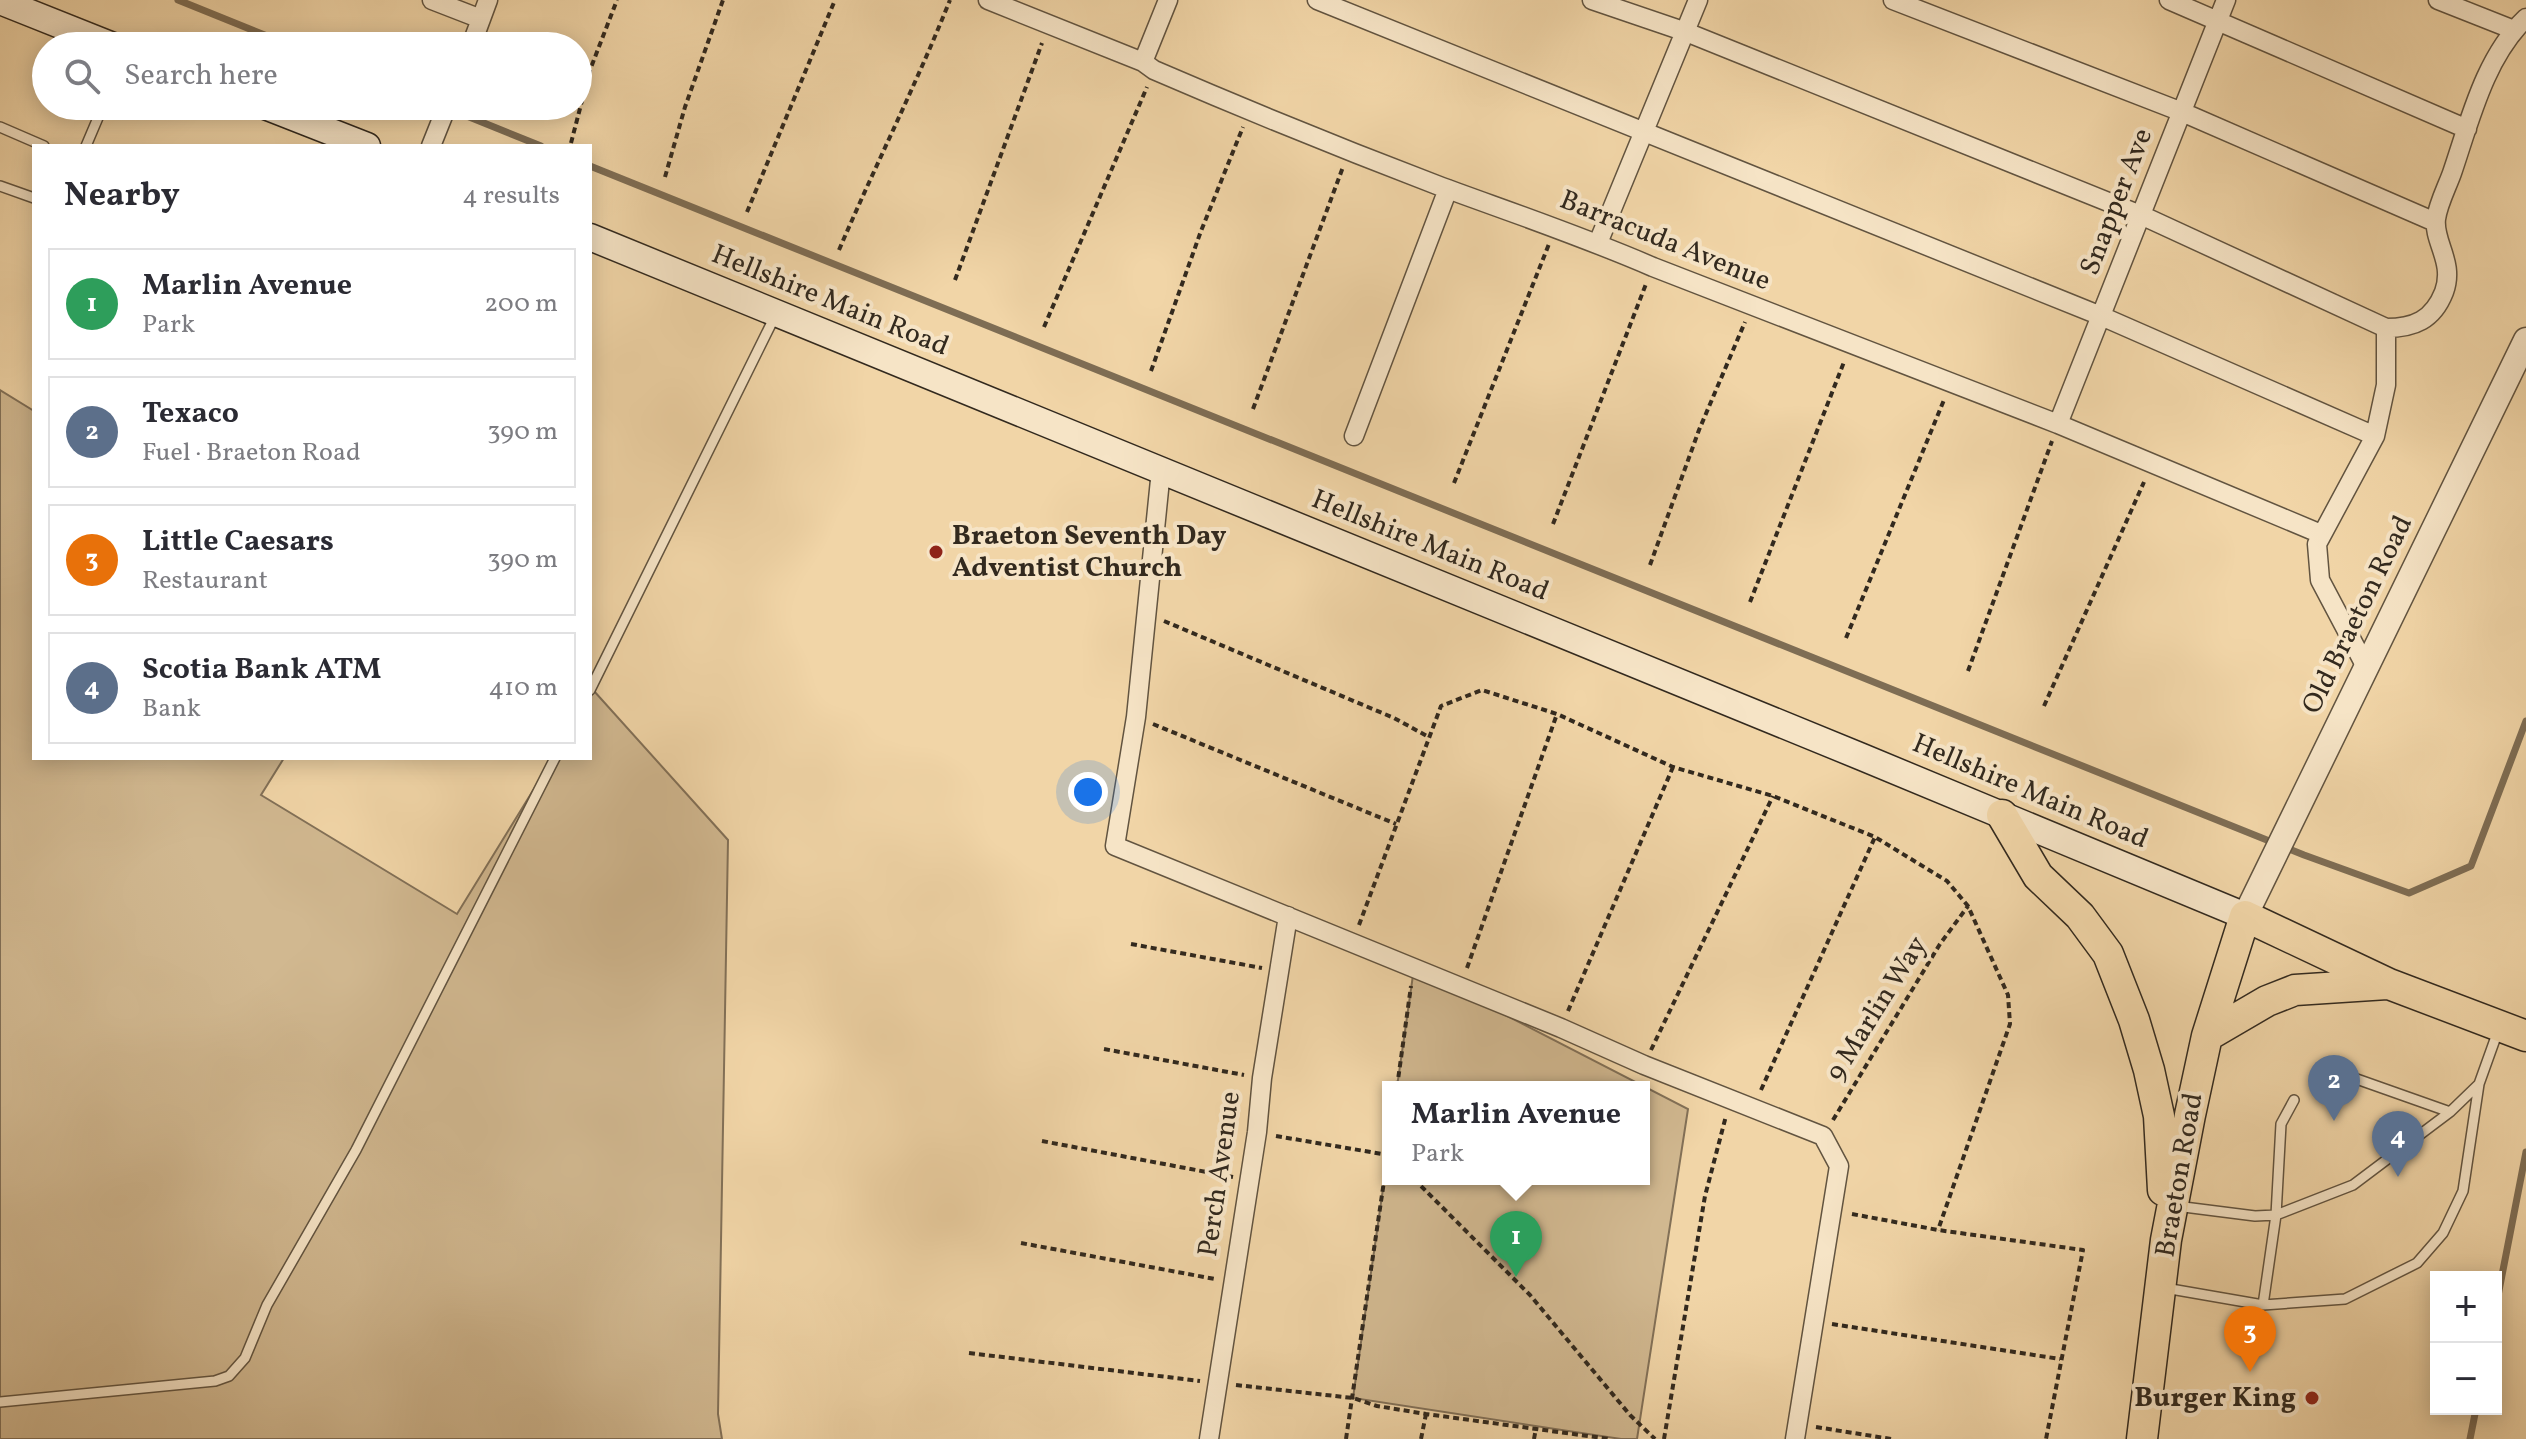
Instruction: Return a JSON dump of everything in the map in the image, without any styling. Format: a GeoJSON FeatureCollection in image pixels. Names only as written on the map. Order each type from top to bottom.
{"type":"FeatureCollection","features":[{"type":"Feature","properties":{"kind":"main road"},"geometry":{"type":"LineString","coordinates":[[0,1],[78,32]]}},
{"type":"Feature","properties":{"kind":"main road"},"geometry":{"type":"LineString","coordinates":[[301,120],[362,144]]}},
{"type":"Feature","properties":{"kind":"main road","name":"Hellshire Main Road"},"geometry":{"type":"LineString","coordinates":[[592,238],[2245,916]]}},
{"type":"Feature","properties":{"kind":"main road"},"geometry":{"type":"LineString","coordinates":[[2002,815],[2038,876],[2080,916],[2108,954],[2123,992],[2149,1070],[2159,1116],[2166,1240]]}},
{"type":"Feature","properties":{"kind":"main road"},"geometry":{"type":"LineString","coordinates":[[2245,916],[2389,984],[2513,1032]]}},
{"type":"Feature","properties":{"kind":"main road","name":"Braeton Road"},"geometry":{"type":"LineString","coordinates":[[2142,1439],[2172,1205],[2207,1036],[2245,916]]}},
{"type":"Feature","properties":{"kind":"main road"},"geometry":{"type":"LineString","coordinates":[[2207,1036],[2267,1001],[2295,990],[2389,984]]}},
{"type":"Feature","properties":{"kind":"street"},"geometry":{"type":"LineString","coordinates":[[432,0],[481,19]]}},
{"type":"Feature","properties":{"kind":"street"},"geometry":{"type":"LineString","coordinates":[[476,32],[488,0]]}},
{"type":"Feature","properties":{"kind":"street","name":"Barracuda Avenue"},"geometry":{"type":"LineString","coordinates":[[988,0],[1148,66],[1249,112],[1598,243],[2058,424],[2321,534]]}},
{"type":"Feature","properties":{"kind":"street"},"geometry":{"type":"LineString","coordinates":[[1148,66],[1168,0]]}},
{"type":"Feature","properties":{"kind":"street"},"geometry":{"type":"LineString","coordinates":[[1317,0],[2101,316],[2375,436]]}},
{"type":"Feature","properties":{"kind":"street"},"geometry":{"type":"LineString","coordinates":[[1592,0],[1686,32],[2143,216],[2386,328],[2409,328],[2428,316],[2444,292],[2448,266],[2435,222],[2467,129],[2497,56],[2520,24],[2438,0]]}},
{"type":"Feature","properties":{"kind":"street"},"geometry":{"type":"LineString","coordinates":[[1598,243],[1698,0]]}},
{"type":"Feature","properties":{"kind":"street"},"geometry":{"type":"LineString","coordinates":[[1893,0],[2182,112],[2435,222]]}},
{"type":"Feature","properties":{"kind":"street"},"geometry":{"type":"LineString","coordinates":[[2169,0],[2467,129]]}},
{"type":"Feature","properties":{"kind":"street","name":"Snapper Ave"},"geometry":{"type":"LineString","coordinates":[[2058,424],[2143,216],[2226,0]]}},
{"type":"Feature","properties":{"kind":"street"},"geometry":{"type":"LineString","coordinates":[[431,144],[441,120]]}},
{"type":"Feature","properties":{"kind":"street"},"geometry":{"type":"LineString","coordinates":[[1354,436],[1448,189]]}},
{"type":"Feature","properties":{"kind":"street"},"geometry":{"type":"LineString","coordinates":[[2366,667],[2320,580],[2317,544],[2375,436],[2386,385],[2386,328]]}},
{"type":"Feature","properties":{"kind":"street","name":"Old Braeton Road"},"geometry":{"type":"LineString","coordinates":[[2245,916],[2526,340]]}},
{"type":"Feature","properties":{"kind":"street"},"geometry":{"type":"LineString","coordinates":[[1161,470],[1136,717],[1115,846],[1823,1136],[1839,1166],[1796,1432]]}},
{"type":"Feature","properties":{"kind":"street","name":"Perch Avenue"},"geometry":{"type":"LineString","coordinates":[[1209,1439],[1288,916]]}},
{"type":"Feature","properties":{"kind":"lane"},"geometry":{"type":"LineString","coordinates":[[87,144],[97,120]]}},
{"type":"Feature","properties":{"kind":"lane"},"geometry":{"type":"LineString","coordinates":[[0,127],[39,144]]}},
{"type":"Feature","properties":{"kind":"lane"},"geometry":{"type":"LineString","coordinates":[[0,186],[32,197]]}},
{"type":"Feature","properties":{"kind":"lane"},"geometry":{"type":"LineString","coordinates":[[592,686],[776,314]]}},
{"type":"Feature","properties":{"kind":"lane"},"geometry":{"type":"LineString","coordinates":[[0,1402],[215,1381],[229,1376],[245,1358],[267,1305],[356,1150],[554,760]]}},
{"type":"Feature","properties":{"kind":"lane"},"geometry":{"type":"LineString","coordinates":[[2172,1205],[2255,1216],[2276,1215],[2353,1185],[2450,1112],[2479,1084],[2513,1032]]}},
{"type":"Feature","properties":{"kind":"lane"},"geometry":{"type":"LineString","coordinates":[[2327,1077],[2351,1077],[2450,1112]]}},
{"type":"Feature","properties":{"kind":"lane"},"geometry":{"type":"LineString","coordinates":[[2161,1287],[2263,1305],[2345,1299],[2417,1263],[2443,1233],[2463,1191],[2479,1084]]}},
{"type":"Feature","properties":{"kind":"lane"},"geometry":{"type":"LineString","coordinates":[[2263,1305],[2276,1215],[2281,1124],[2294,1100]]}},
{"type":"Feature","properties":{"kind":"path"},"geometry":{"type":"LineString","coordinates":[[592,65],[617,0]]}},
{"type":"Feature","properties":{"kind":"path"},"geometry":{"type":"LineString","coordinates":[[665,177],[685,107],[723,0]]}},
{"type":"Feature","properties":{"kind":"path"},"geometry":{"type":"LineString","coordinates":[[747,212],[835,0]]}},
{"type":"Feature","properties":{"kind":"path"},"geometry":{"type":"LineString","coordinates":[[839,250],[950,0]]}},
{"type":"Feature","properties":{"kind":"path"},"geometry":{"type":"LineString","coordinates":[[955,280],[1049,26]]}},
{"type":"Feature","properties":{"kind":"path"},"geometry":{"type":"LineString","coordinates":[[1044,327],[1148,66]]}},
{"type":"Feature","properties":{"kind":"path"},"geometry":{"type":"LineString","coordinates":[[1151,371],[1201,231],[1249,112]]}},
{"type":"Feature","properties":{"kind":"path"},"geometry":{"type":"LineString","coordinates":[[571,143],[577,120]]}},
{"type":"Feature","properties":{"kind":"path"},"geometry":{"type":"LineString","coordinates":[[1253,409],[1349,152]]}},
{"type":"Feature","properties":{"kind":"path"},"geometry":{"type":"LineString","coordinates":[[1454,483],[1556,227]]}},
{"type":"Feature","properties":{"kind":"path"},"geometry":{"type":"LineString","coordinates":[[1553,524],[1653,267]]}},
{"type":"Feature","properties":{"kind":"path"},"geometry":{"type":"LineString","coordinates":[[1650,565],[1699,430],[1752,306]]}},
{"type":"Feature","properties":{"kind":"path"},"geometry":{"type":"LineString","coordinates":[[1750,602],[1851,344]]}},
{"type":"Feature","properties":{"kind":"path"},"geometry":{"type":"LineString","coordinates":[[1846,638],[1951,384]]}},
{"type":"Feature","properties":{"kind":"path"},"geometry":{"type":"LineString","coordinates":[[1968,671],[2058,424]]}},
{"type":"Feature","properties":{"kind":"path"},"geometry":{"type":"LineString","coordinates":[[2044,706],[2152,465]]}},
{"type":"Feature","properties":{"kind":"path"},"geometry":{"type":"LineString","coordinates":[[1147,614],[1394,718],[1428,737]]}},
{"type":"Feature","properties":{"kind":"path"},"geometry":{"type":"LineString","coordinates":[[1353,943],[1441,706],[1482,690],[1557,714],[1673,767],[1773,796],[1875,837],[1947,881],[1968,906],[2008,995],[2010,1024],[1938,1230]]}},
{"type":"Feature","properties":{"kind":"path"},"geometry":{"type":"LineString","coordinates":[[1460,988],[1557,714]]}},
{"type":"Feature","properties":{"kind":"path"},"geometry":{"type":"LineString","coordinates":[[1136,717],[1396,824]]}},
{"type":"Feature","properties":{"kind":"path"},"geometry":{"type":"LineString","coordinates":[[1561,1028],[1673,767]]}},
{"type":"Feature","properties":{"kind":"path"},"geometry":{"type":"LineString","coordinates":[[1644,1065],[1773,796]]}},
{"type":"Feature","properties":{"kind":"path"},"geometry":{"type":"LineString","coordinates":[[1753,1107],[1875,837]]}},
{"type":"Feature","properties":{"kind":"path","name":"9 Marlin Way"},"geometry":{"type":"LineString","coordinates":[[1823,1136],[1940,944],[1968,906]]}},
{"type":"Feature","properties":{"kind":"path"},"geometry":{"type":"LineString","coordinates":[[1131,944],[1280,972]]}},
{"type":"Feature","properties":{"kind":"path"},"geometry":{"type":"LineString","coordinates":[[1398,1081],[1414,968]]}},
{"type":"Feature","properties":{"kind":"path"},"geometry":{"type":"LineString","coordinates":[[1104,1049],[1262,1078]]}},
{"type":"Feature","properties":{"kind":"path"},"geometry":{"type":"LineString","coordinates":[[1664,1439],[1705,1196],[1731,1098]]}},
{"type":"Feature","properties":{"kind":"path"},"geometry":{"type":"LineString","coordinates":[[1257,1132],[1382,1154]]}},
{"type":"Feature","properties":{"kind":"path"},"geometry":{"type":"LineString","coordinates":[[1042,1141],[1249,1180]]}},
{"type":"Feature","properties":{"kind":"path"},"geometry":{"type":"LineString","coordinates":[[1346,1439],[1384,1185]]}},
{"type":"Feature","properties":{"kind":"path"},"geometry":{"type":"LineString","coordinates":[[1420,1185],[1530,1295],[1630,1415],[1655,1439]]}},
{"type":"Feature","properties":{"kind":"path"},"geometry":{"type":"LineString","coordinates":[[1833,1211],[1938,1230],[2083,1250],[2046,1439]]}},
{"type":"Feature","properties":{"kind":"path"},"geometry":{"type":"LineString","coordinates":[[1021,1243],[1232,1283]]}},
{"type":"Feature","properties":{"kind":"path"},"geometry":{"type":"LineString","coordinates":[[1814,1321],[2061,1359]]}},
{"type":"Feature","properties":{"kind":"path"},"geometry":{"type":"LineString","coordinates":[[969,1353],[1353,1398],[1377,1406],[1426,1414],[1610,1439]]}},
{"type":"Feature","properties":{"kind":"path"},"geometry":{"type":"LineString","coordinates":[[1421,1439],[1426,1414]]}},
{"type":"Feature","properties":{"kind":"path"},"geometry":{"type":"LineString","coordinates":[[1534,1439],[1536,1428]]}},
{"type":"Feature","properties":{"kind":"path"},"geometry":{"type":"LineString","coordinates":[[1796,1432],[1891,1439]]}},
{"type":"Feature","properties":{"kind":"shaded area"},"geometry":{"type":"Polygon","coordinates":[[[0,390],[32,410],[32,760],[283,760],[261,795],[457,914],[552,760],[592,760],[594,691],[728,840],[718,1414],[722,1439],[0,1439],[0,390]]]}},
{"type":"Feature","properties":{"kind":"shaded area"},"geometry":{"type":"Polygon","coordinates":[[[1414,968],[1634,1081],[1398,1081],[1414,968]]]}},
{"type":"Feature","properties":{"kind":"shaded area"},"geometry":{"type":"Polygon","coordinates":[[[1650,1089],[1688,1109],[1637,1439],[1353,1398],[1384,1185],[1650,1185],[1650,1089]]]}},
{"type":"Feature","properties":{"kind":"waterway"},"geometry":{"type":"LineString","coordinates":[[178,0],[257,32]]}},
{"type":"Feature","properties":{"kind":"waterway"},"geometry":{"type":"LineString","coordinates":[[477,120],[536,144]]}},
{"type":"Feature","properties":{"kind":"waterway"},"geometry":{"type":"LineString","coordinates":[[592,167],[2304,855],[2409,893],[2471,866],[2526,721]]}},
{"type":"Feature","properties":{"kind":"waterway"},"geometry":{"type":"LineString","coordinates":[[2502,1275],[2526,1152]]}},
{"type":"Feature","properties":{"kind":"waterway"},"geometry":{"type":"LineString","coordinates":[[2470,1439],[2475,1415]]}},
{"type":"Feature","properties":{"kind":"place","name":"Braeton Seventh Day Adventist Church"},"geometry":{"type":"Point","coordinates":[936,552]}},
{"type":"Feature","properties":{"kind":"place","name":"Texaco"},"geometry":{"type":"Point","coordinates":[2334,1121]}},
{"type":"Feature","properties":{"kind":"place","name":"Scotia Bank ATM"},"geometry":{"type":"Point","coordinates":[2398,1177]}},
{"type":"Feature","properties":{"kind":"place","name":"Marlin Avenue"},"geometry":{"type":"Point","coordinates":[1516,1277]}},
{"type":"Feature","properties":{"kind":"place","name":"Little Caesars"},"geometry":{"type":"Point","coordinates":[2250,1372]}},
{"type":"Feature","properties":{"kind":"place","name":"Burger King"},"geometry":{"type":"Point","coordinates":[2312,1398]}}]}
